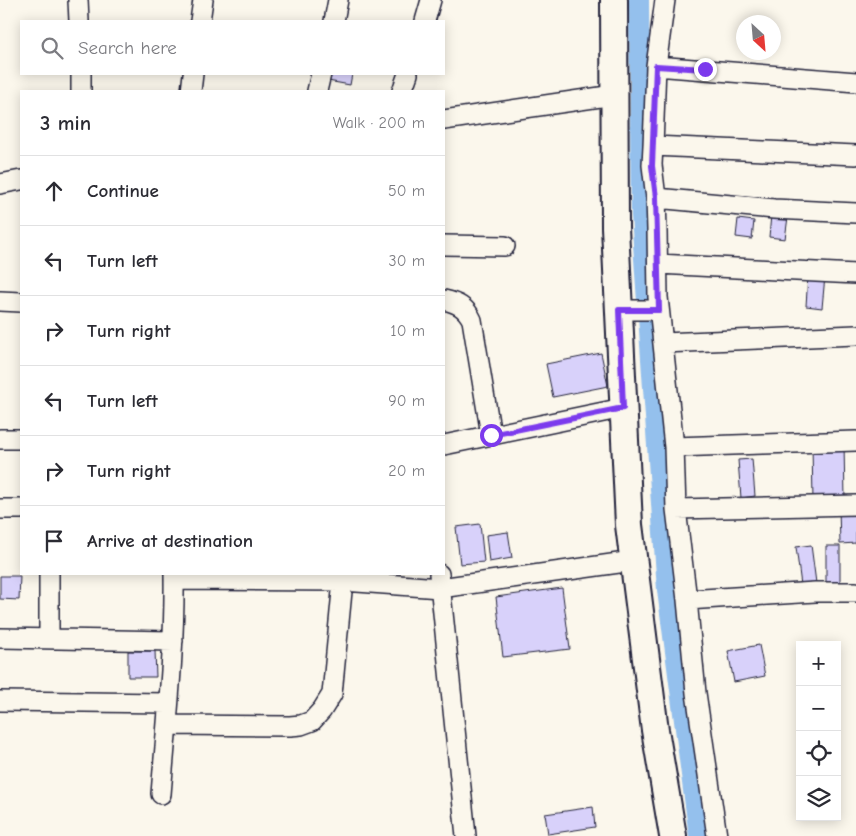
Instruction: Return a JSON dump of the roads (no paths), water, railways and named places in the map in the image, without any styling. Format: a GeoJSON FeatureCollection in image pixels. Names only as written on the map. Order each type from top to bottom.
{"type":"FeatureCollection","features":[{"type":"Feature","properties":{"kind":"street"},"geometry":{"type":"LineString","coordinates":[[78,0],[79,20]]}},
{"type":"Feature","properties":{"kind":"street"},"geometry":{"type":"LineString","coordinates":[[200,20],[203,0]]}},
{"type":"Feature","properties":{"kind":"street"},"geometry":{"type":"LineString","coordinates":[[334,20],[338,0]]}},
{"type":"Feature","properties":{"kind":"street"},"geometry":{"type":"LineString","coordinates":[[424,20],[431,0]]}},
{"type":"Feature","properties":{"kind":"street"},"geometry":{"type":"LineString","coordinates":[[614,0],[615,227],[624,310],[623,408],[629,525],[672,836]]}},
{"type":"Feature","properties":{"kind":"street"},"geometry":{"type":"LineString","coordinates":[[665,0],[656,66],[652,166],[656,198],[658,264],[656,310],[663,343],[674,446],[676,509],[696,693],[717,836]]}},
{"type":"Feature","properties":{"kind":"street"},"geometry":{"type":"LineString","coordinates":[[656,66],[856,82]]}},
{"type":"Feature","properties":{"kind":"street"},"geometry":{"type":"LineString","coordinates":[[81,75],[81,90]]}},
{"type":"Feature","properties":{"kind":"street"},"geometry":{"type":"LineString","coordinates":[[191,90],[193,75]]}},
{"type":"Feature","properties":{"kind":"street"},"geometry":{"type":"LineString","coordinates":[[317,90],[321,75]]}},
{"type":"Feature","properties":{"kind":"street"},"geometry":{"type":"LineString","coordinates":[[402,90],[408,75]]}},
{"type":"Feature","properties":{"kind":"street"},"geometry":{"type":"LineString","coordinates":[[445,120],[614,95]]}},
{"type":"Feature","properties":{"kind":"street"},"geometry":{"type":"LineString","coordinates":[[653,146],[856,155]]}},
{"type":"Feature","properties":{"kind":"street"},"geometry":{"type":"LineString","coordinates":[[0,184],[20,180]]}},
{"type":"Feature","properties":{"kind":"street"},"geometry":{"type":"LineString","coordinates":[[656,198],[774,209],[856,213]]}},
{"type":"Feature","properties":{"kind":"street"},"geometry":{"type":"LineString","coordinates":[[445,245],[505,246]]}},
{"type":"Feature","properties":{"kind":"street"},"geometry":{"type":"LineString","coordinates":[[658,264],[856,274]]}},
{"type":"Feature","properties":{"kind":"street"},"geometry":{"type":"LineString","coordinates":[[445,300],[461,305],[468,312],[472,320],[491,435]]}},
{"type":"Feature","properties":{"kind":"street"},"geometry":{"type":"LineString","coordinates":[[0,301],[20,302]]}},
{"type":"Feature","properties":{"kind":"street"},"geometry":{"type":"LineString","coordinates":[[624,310],[656,310]]}},
{"type":"Feature","properties":{"kind":"street"},"geometry":{"type":"LineString","coordinates":[[663,343],[856,335]]}},
{"type":"Feature","properties":{"kind":"street"},"geometry":{"type":"LineString","coordinates":[[445,445],[623,408]]}},
{"type":"Feature","properties":{"kind":"street"},"geometry":{"type":"LineString","coordinates":[[0,439],[20,439]]}},
{"type":"Feature","properties":{"kind":"street"},"geometry":{"type":"LineString","coordinates":[[674,446],[856,441]]}},
{"type":"Feature","properties":{"kind":"street"},"geometry":{"type":"LineString","coordinates":[[676,509],[856,505]]}},
{"type":"Feature","properties":{"kind":"street"},"geometry":{"type":"LineString","coordinates":[[0,509],[20,509]]}},
{"type":"Feature","properties":{"kind":"street"},"geometry":{"type":"LineString","coordinates":[[161,794],[175,608],[174,577],[440,581],[633,561]]}},
{"type":"Feature","properties":{"kind":"street"},"geometry":{"type":"LineString","coordinates":[[49,575],[49,639]]}},
{"type":"Feature","properties":{"kind":"street"},"geometry":{"type":"LineString","coordinates":[[166,726],[290,726],[312,721],[332,694],[343,581]]}},
{"type":"Feature","properties":{"kind":"street"},"geometry":{"type":"LineString","coordinates":[[440,581],[466,836]]}},
{"type":"Feature","properties":{"kind":"street"},"geometry":{"type":"LineString","coordinates":[[687,600],[815,592],[856,592]]}},
{"type":"Feature","properties":{"kind":"street"},"geometry":{"type":"LineString","coordinates":[[0,638],[173,640]]}},
{"type":"Feature","properties":{"kind":"street"},"geometry":{"type":"LineString","coordinates":[[0,701],[168,704]]}},
{"type":"Feature","properties":{"kind":"waterway"},"geometry":{"type":"LineString","coordinates":[[639,0],[641,215],[667,590],[699,836]]}}]}
